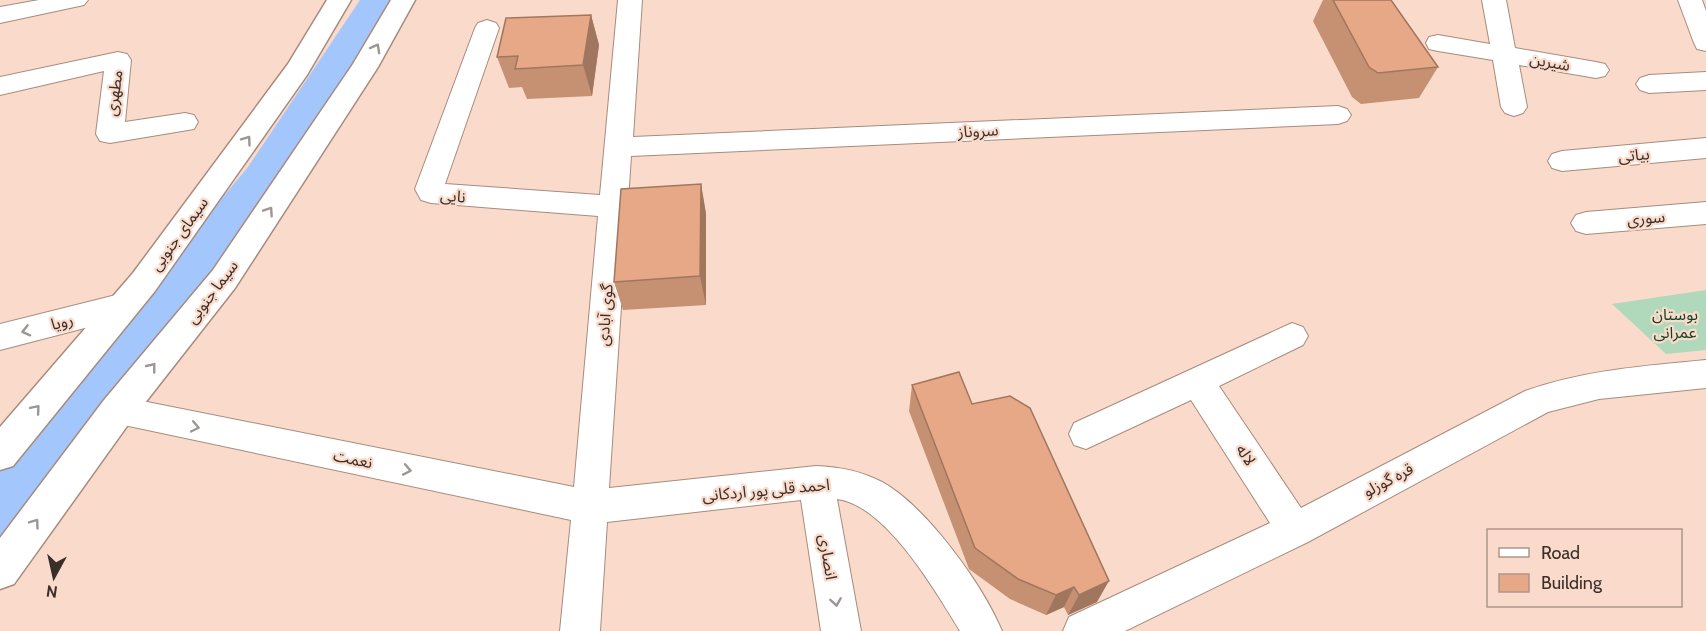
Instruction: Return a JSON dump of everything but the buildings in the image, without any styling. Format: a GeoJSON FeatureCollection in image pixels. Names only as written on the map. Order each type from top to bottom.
{"type":"FeatureCollection","features":[{"type":"Feature","properties":{"kind":"street"},"geometry":{"type":"LineString","coordinates":[[0,15],[76,0]]}},
{"type":"Feature","properties":{"kind":"street","name":"سیمای جنوبی"},"geometry":{"type":"LineString","coordinates":[[0,454],[144,282],[298,69],[339,0]]}},
{"type":"Feature","properties":{"kind":"street","name":"سیما جنوبی"},"geometry":{"type":"LineString","coordinates":[[0,570],[117,411],[224,279],[365,68],[403,0]]}},
{"type":"Feature","properties":{"kind":"street","name":"گوی آبادی"},"geometry":{"type":"LineString","coordinates":[[580,631],[630,0]]}},
{"type":"Feature","properties":{"kind":"street","name":"شیرین"},"geometry":{"type":"LineString","coordinates":[[1494,0],[1514,107]]}},
{"type":"Feature","properties":{"kind":"street"},"geometry":{"type":"LineString","coordinates":[[1690,0],[1706,43]]}},
{"type":"Feature","properties":{"kind":"street","name":"نایی"},"geometry":{"type":"LineString","coordinates":[[487,28],[429,189],[430,193],[614,207]]}},
{"type":"Feature","properties":{"kind":"street","name":"شیرین"},"geometry":{"type":"LineString","coordinates":[[1438,42],[1596,70]]}},
{"type":"Feature","properties":{"kind":"street","name":"مطهری"},"geometry":{"type":"LineString","coordinates":[[0,86],[118,60],[110,134],[185,122]]}},
{"type":"Feature","properties":{"kind":"street"},"geometry":{"type":"LineString","coordinates":[[1649,84],[1706,81]]}},
{"type":"Feature","properties":{"kind":"street","name":"سروناز"},"geometry":{"type":"LineString","coordinates":[[618,147],[1338,115]]}},
{"type":"Feature","properties":{"kind":"street","name":"بیاتی"},"geometry":{"type":"LineString","coordinates":[[1562,161],[1706,148]]}},
{"type":"Feature","properties":{"kind":"street","name":"سوری"},"geometry":{"type":"LineString","coordinates":[[1586,223],[1706,213]]}},
{"type":"Feature","properties":{"kind":"street","name":"رویا"},"geometry":{"type":"LineString","coordinates":[[0,337],[124,306]]}},
{"type":"Feature","properties":{"kind":"street"},"geometry":{"type":"LineString","coordinates":[[1086,434],[1292,336]]}},
{"type":"Feature","properties":{"kind":"street","name":"قره گوزلو"},"geometry":{"type":"LineString","coordinates":[[1083,631],[1295,530],[1537,401],[1564,391],[1594,385],[1706,374]]}},
{"type":"Feature","properties":{"kind":"street","name":"لاله"},"geometry":{"type":"LineString","coordinates":[[1197,381],[1295,530]]}},
{"type":"Feature","properties":{"kind":"street","name":"نعمت"},"geometry":{"type":"LineString","coordinates":[[117,411],[590,507]]}},
{"type":"Feature","properties":{"kind":"street","name":"احمد قلی پور اردکانی"},"geometry":{"type":"LineString","coordinates":[[590,507],[816,482],[848,485],[888,506],[933,556],[982,631]]}},
{"type":"Feature","properties":{"kind":"street","name":"انصاری"},"geometry":{"type":"LineString","coordinates":[[816,482],[841,631]]}},
{"type":"Feature","properties":{"kind":"green space","name":"بوستان عمرانی"},"geometry":{"type":"Polygon","coordinates":[[[1706,290],[1706,350],[1666,354],[1612,304],[1706,290]]]}},
{"type":"Feature","properties":{"kind":"waterway"},"geometry":{"type":"LineString","coordinates":[[0,519],[268,182],[384,0]]}}]}
